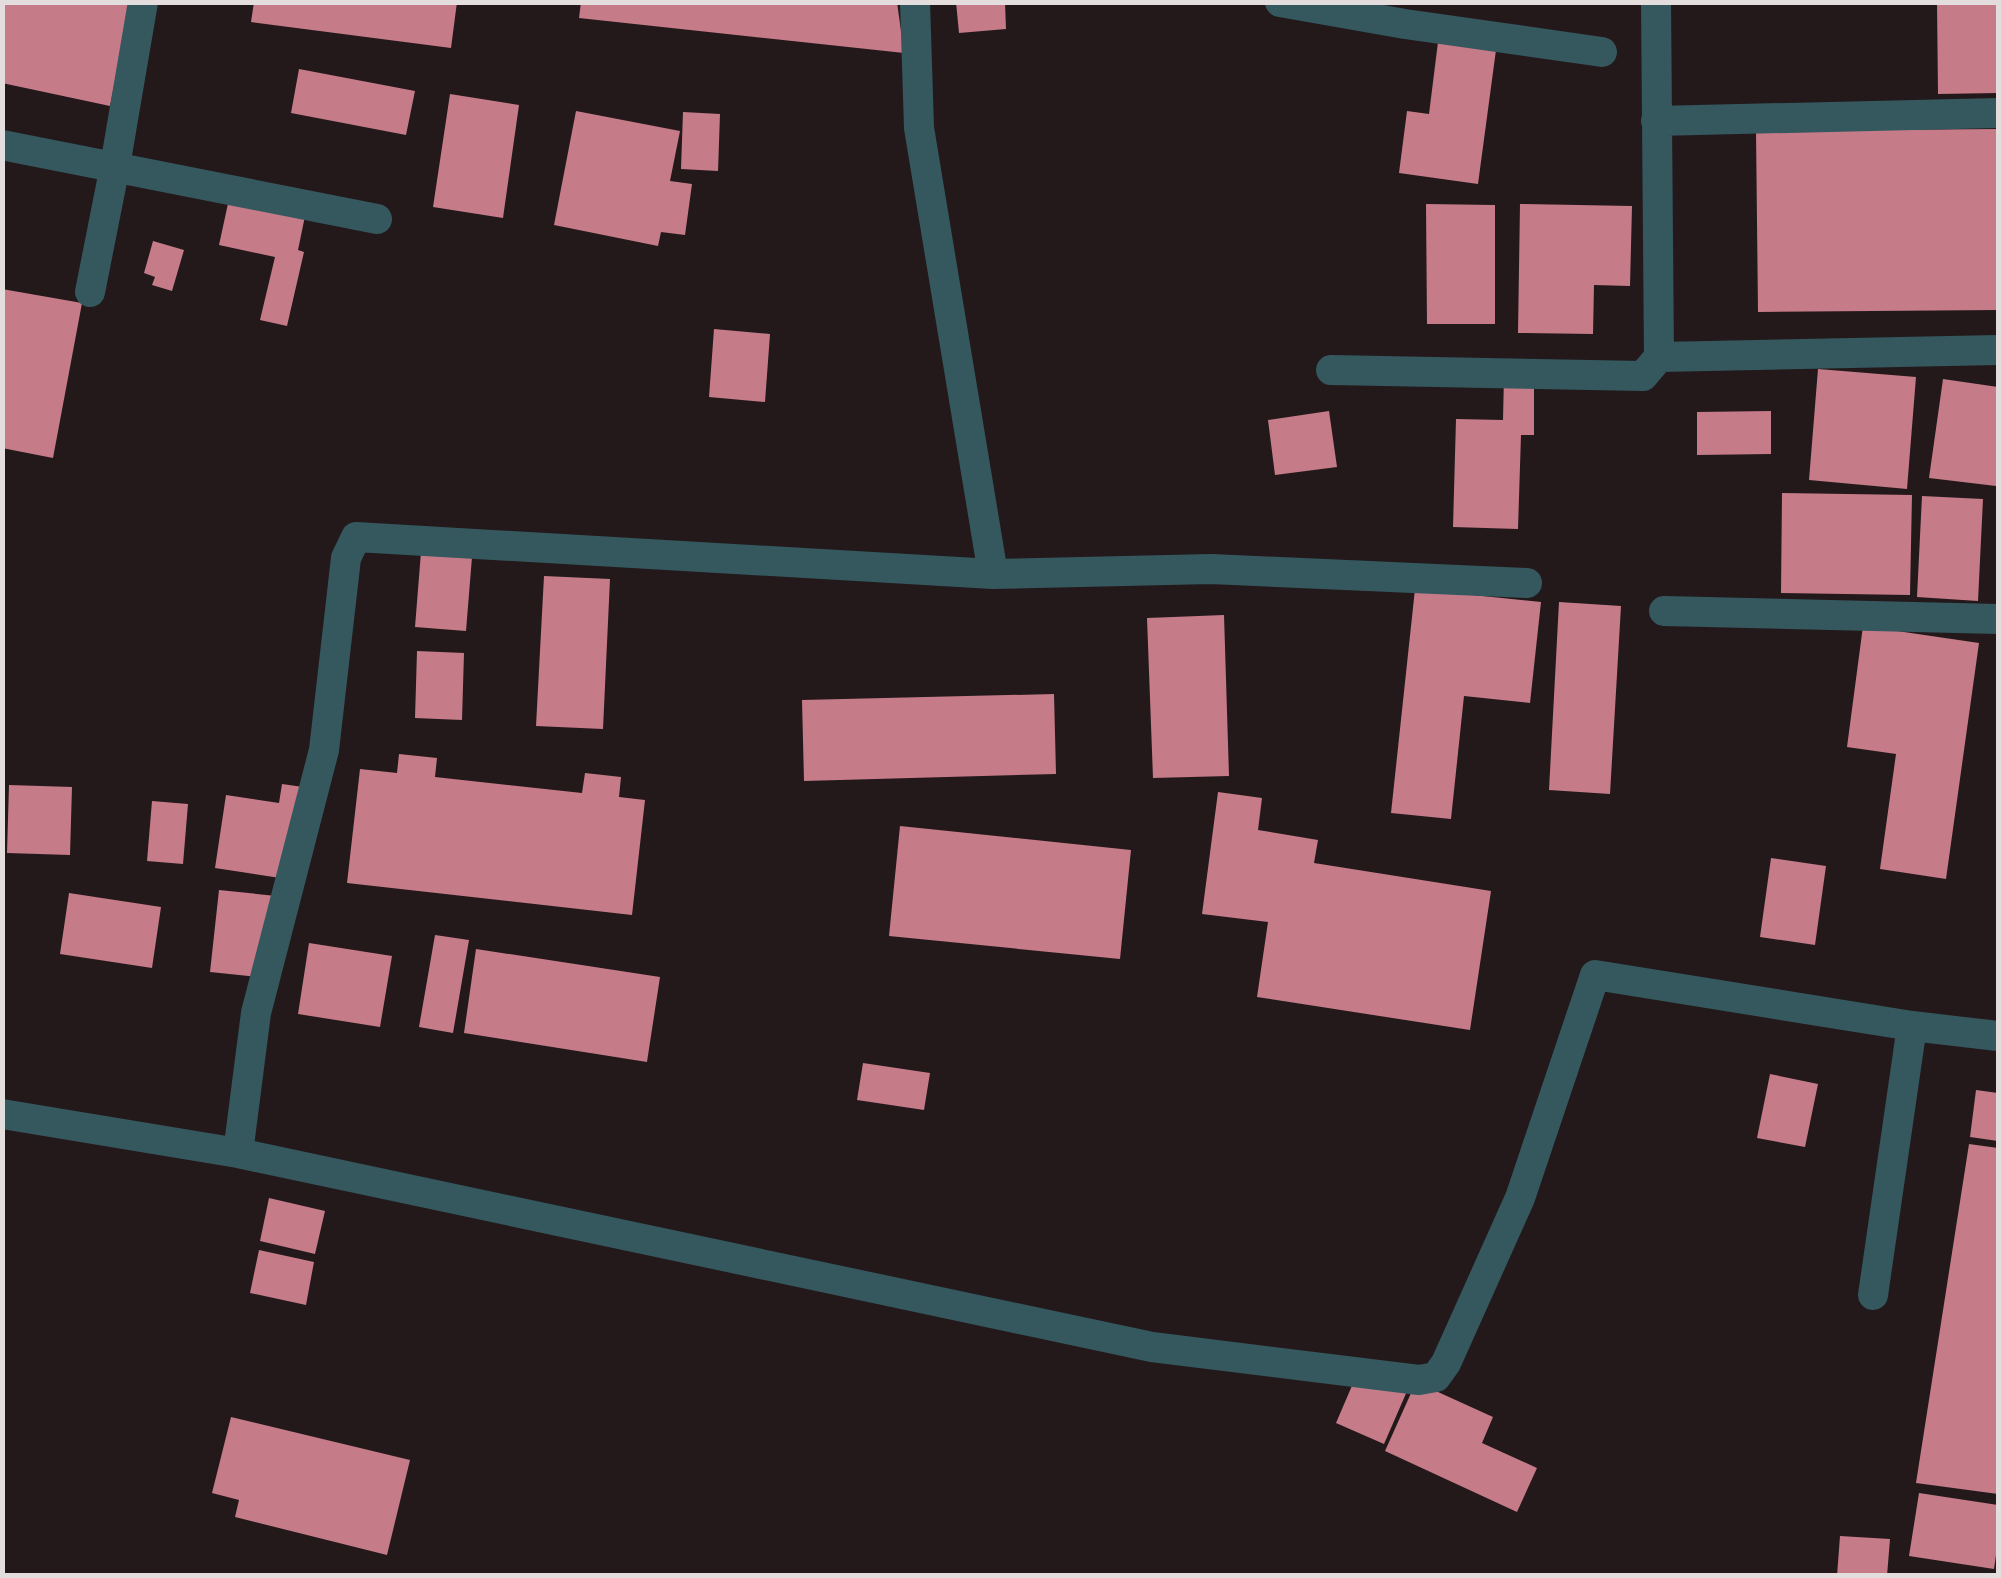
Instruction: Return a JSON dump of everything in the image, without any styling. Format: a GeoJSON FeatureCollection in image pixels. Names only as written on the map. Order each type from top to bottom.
{"type":"FeatureCollection","features":[{"type":"Feature","properties":{"kind":"street"},"geometry":{"type":"LineString","coordinates":[[90,292],[143,2]]}},
{"type":"Feature","properties":{"kind":"street"},"geometry":{"type":"LineString","coordinates":[[915,2],[919,128],[993,574]]}},
{"type":"Feature","properties":{"kind":"street"},"geometry":{"type":"LineString","coordinates":[[1280,2],[1602,52]]}},
{"type":"Feature","properties":{"kind":"street"},"geometry":{"type":"LineString","coordinates":[[1331,370],[1643,376],[1659,357],[1656,2]]}},
{"type":"Feature","properties":{"kind":"street"},"geometry":{"type":"LineString","coordinates":[[1656,121],[1998,113]]}},
{"type":"Feature","properties":{"kind":"street"},"geometry":{"type":"LineString","coordinates":[[2,145],[376,220]]}},
{"type":"Feature","properties":{"kind":"street"},"geometry":{"type":"LineString","coordinates":[[1659,357],[1998,350]]}},
{"type":"Feature","properties":{"kind":"street"},"geometry":{"type":"LineString","coordinates":[[238,1153],[256,1012],[324,750],[346,558],[356,537],[993,574],[1210,569],[1527,584]]}},
{"type":"Feature","properties":{"kind":"street"},"geometry":{"type":"LineString","coordinates":[[1664,611],[1998,619]]}},
{"type":"Feature","properties":{"kind":"street"},"geometry":{"type":"LineString","coordinates":[[2,1114],[238,1153],[1078,1333],[1419,1380],[1436,1377],[1446,1363],[1520,1198],[1594,975],[1998,1036]]}},
{"type":"Feature","properties":{"kind":"street"},"geometry":{"type":"LineString","coordinates":[[1874,1295],[1912,1026]]}},
{"type":"Feature","properties":{"kind":"building"},"geometry":{"type":"Polygon","coordinates":[[[2,2],[131,2],[110,106],[2,83],[2,2]]]}},
{"type":"Feature","properties":{"kind":"building"},"geometry":{"type":"Polygon","coordinates":[[[254,2],[457,2],[451,48],[251,22],[254,2]]]}},
{"type":"Feature","properties":{"kind":"building"},"geometry":{"type":"Polygon","coordinates":[[[581,2],[897,2],[904,53],[579,18],[581,2]]]}},
{"type":"Feature","properties":{"kind":"building"},"geometry":{"type":"Polygon","coordinates":[[[956,2],[1005,2],[1006,29],[959,33],[956,2]]]}},
{"type":"Feature","properties":{"kind":"building"},"geometry":{"type":"Polygon","coordinates":[[[1937,2],[1998,2],[1998,93],[1938,94],[1937,2]]]}},
{"type":"Feature","properties":{"kind":"building"},"geometry":{"type":"Polygon","coordinates":[[[1438,42],[1496,50],[1478,184],[1399,173],[1407,111],[1429,114],[1438,42]]]}},
{"type":"Feature","properties":{"kind":"building"},"geometry":{"type":"Polygon","coordinates":[[[299,69],[415,91],[406,135],[291,113],[299,69]]]}},
{"type":"Feature","properties":{"kind":"building"},"geometry":{"type":"Polygon","coordinates":[[[450,94],[519,105],[503,218],[433,207],[450,94]]]}},
{"type":"Feature","properties":{"kind":"building"},"geometry":{"type":"Polygon","coordinates":[[[576,111],[680,131],[670,181],[692,184],[685,235],[661,232],[658,246],[554,225],[576,111]]]}},
{"type":"Feature","properties":{"kind":"building"},"geometry":{"type":"Polygon","coordinates":[[[683,112],[720,114],[718,171],[681,169],[683,112]]]}},
{"type":"Feature","properties":{"kind":"building"},"geometry":{"type":"Polygon","coordinates":[[[1998,129],[1998,310],[1758,312],[1756,131],[1998,129]]]}},
{"type":"Feature","properties":{"kind":"building"},"geometry":{"type":"Polygon","coordinates":[[[229,199],[305,216],[298,250],[304,252],[287,326],[260,320],[275,257],[219,245],[229,199]]]}},
{"type":"Feature","properties":{"kind":"building"},"geometry":{"type":"Polygon","coordinates":[[[1426,204],[1495,205],[1495,324],[1427,324],[1426,204]]]}},
{"type":"Feature","properties":{"kind":"building"},"geometry":{"type":"Polygon","coordinates":[[[1520,204],[1632,206],[1630,286],[1594,285],[1593,334],[1518,333],[1520,204]]]}},
{"type":"Feature","properties":{"kind":"building"},"geometry":{"type":"Polygon","coordinates":[[[153,241],[184,250],[172,291],[152,285],[155,277],[144,273],[153,241]]]}},
{"type":"Feature","properties":{"kind":"building"},"geometry":{"type":"Polygon","coordinates":[[[2,289],[82,303],[53,458],[2,448],[2,289]]]}},
{"type":"Feature","properties":{"kind":"building"},"geometry":{"type":"Polygon","coordinates":[[[714,329],[770,334],[765,402],[709,397],[714,329]]]}},
{"type":"Feature","properties":{"kind":"building"},"geometry":{"type":"Polygon","coordinates":[[[1818,369],[1916,377],[1907,489],[1809,480],[1818,369]]]}},
{"type":"Feature","properties":{"kind":"building"},"geometry":{"type":"Polygon","coordinates":[[[1504,375],[1534,376],[1534,435],[1521,435],[1518,529],[1453,527],[1456,419],[1503,420],[1504,375]]]}},
{"type":"Feature","properties":{"kind":"building"},"geometry":{"type":"Polygon","coordinates":[[[1943,379],[1998,387],[1996,486],[1929,478],[1943,379]]]}},
{"type":"Feature","properties":{"kind":"building"},"geometry":{"type":"Polygon","coordinates":[[[1329,411],[1337,467],[1275,475],[1268,420],[1329,411]]]}},
{"type":"Feature","properties":{"kind":"building"},"geometry":{"type":"Polygon","coordinates":[[[1771,411],[1771,454],[1697,455],[1697,412],[1771,411]]]}},
{"type":"Feature","properties":{"kind":"building"},"geometry":{"type":"Polygon","coordinates":[[[1782,493],[1912,495],[1910,595],[1781,593],[1782,493]]]}},
{"type":"Feature","properties":{"kind":"building"},"geometry":{"type":"Polygon","coordinates":[[[1922,496],[1983,499],[1978,601],[1917,597],[1922,496]]]}},
{"type":"Feature","properties":{"kind":"building"},"geometry":{"type":"Polygon","coordinates":[[[421,552],[472,557],[466,631],[415,627],[421,552]]]}},
{"type":"Feature","properties":{"kind":"building"},"geometry":{"type":"Polygon","coordinates":[[[544,576],[610,579],[603,729],[536,726],[544,576]]]}},
{"type":"Feature","properties":{"kind":"building"},"geometry":{"type":"Polygon","coordinates":[[[1415,589],[1541,602],[1530,703],[1464,696],[1451,819],[1391,813],[1415,589]]]}},
{"type":"Feature","properties":{"kind":"building"},"geometry":{"type":"Polygon","coordinates":[[[1559,602],[1621,606],[1610,794],[1549,790],[1559,602]]]}},
{"type":"Feature","properties":{"kind":"building"},"geometry":{"type":"Polygon","coordinates":[[[1224,615],[1229,776],[1153,778],[1147,618],[1224,615]]]}},
{"type":"Feature","properties":{"kind":"building"},"geometry":{"type":"Polygon","coordinates":[[[1863,626],[1979,643],[1946,879],[1880,869],[1896,754],[1847,747],[1863,626]]]}},
{"type":"Feature","properties":{"kind":"building"},"geometry":{"type":"Polygon","coordinates":[[[417,651],[464,653],[462,720],[415,718],[417,651]]]}},
{"type":"Feature","properties":{"kind":"building"},"geometry":{"type":"Polygon","coordinates":[[[1054,694],[1056,774],[804,781],[802,700],[1054,694]]]}},
{"type":"Feature","properties":{"kind":"building"},"geometry":{"type":"Polygon","coordinates":[[[399,754],[437,758],[435,777],[582,793],[585,773],[621,777],[619,797],[645,800],[632,915],[347,883],[360,769],[397,773],[399,754]]]}},
{"type":"Feature","properties":{"kind":"building"},"geometry":{"type":"Polygon","coordinates":[[[282,784],[317,789],[280,878],[215,868],[226,795],[279,803],[282,784]]]}},
{"type":"Feature","properties":{"kind":"building"},"geometry":{"type":"Polygon","coordinates":[[[9,785],[72,787],[70,855],[7,853],[9,785]]]}},
{"type":"Feature","properties":{"kind":"building"},"geometry":{"type":"Polygon","coordinates":[[[1218,792],[1262,798],[1258,830],[1318,840],[1314,863],[1491,891],[1470,1030],[1257,997],[1268,922],[1202,914],[1218,792]]]}},
{"type":"Feature","properties":{"kind":"building"},"geometry":{"type":"Polygon","coordinates":[[[152,801],[188,804],[183,864],[147,861],[152,801]]]}},
{"type":"Feature","properties":{"kind":"building"},"geometry":{"type":"Polygon","coordinates":[[[900,826],[1131,850],[1120,959],[889,936],[900,826]]]}},
{"type":"Feature","properties":{"kind":"building"},"geometry":{"type":"Polygon","coordinates":[[[1771,858],[1826,866],[1815,945],[1760,937],[1771,858]]]}},
{"type":"Feature","properties":{"kind":"building"},"geometry":{"type":"Polygon","coordinates":[[[219,890],[286,897],[277,979],[210,972],[219,890]]]}},
{"type":"Feature","properties":{"kind":"building"},"geometry":{"type":"Polygon","coordinates":[[[69,893],[161,907],[152,968],[60,954],[69,893]]]}},
{"type":"Feature","properties":{"kind":"building"},"geometry":{"type":"Polygon","coordinates":[[[435,935],[469,940],[453,1033],[419,1027],[435,935]]]}},
{"type":"Feature","properties":{"kind":"building"},"geometry":{"type":"Polygon","coordinates":[[[309,943],[392,956],[380,1027],[298,1014],[309,943]]]}},
{"type":"Feature","properties":{"kind":"building"},"geometry":{"type":"Polygon","coordinates":[[[476,949],[660,977],[647,1062],[464,1033],[476,949]]]}},
{"type":"Feature","properties":{"kind":"building"},"geometry":{"type":"Polygon","coordinates":[[[863,1063],[930,1073],[924,1110],[857,1100],[863,1063]]]}},
{"type":"Feature","properties":{"kind":"building"},"geometry":{"type":"Polygon","coordinates":[[[1770,1074],[1818,1084],[1805,1147],[1757,1138],[1770,1074]]]}},
{"type":"Feature","properties":{"kind":"building"},"geometry":{"type":"Polygon","coordinates":[[[1976,1090],[1998,1093],[1998,1141],[1970,1137],[1976,1090]]]}},
{"type":"Feature","properties":{"kind":"building"},"geometry":{"type":"Polygon","coordinates":[[[1969,1144],[1998,1148],[1998,1494],[1916,1483],[1969,1144]]]}},
{"type":"Feature","properties":{"kind":"building"},"geometry":{"type":"Polygon","coordinates":[[[269,1198],[325,1211],[315,1254],[260,1241],[269,1198]]]}},
{"type":"Feature","properties":{"kind":"building"},"geometry":{"type":"Polygon","coordinates":[[[259,1250],[314,1262],[306,1305],[250,1293],[259,1250]]]}},
{"type":"Feature","properties":{"kind":"building"},"geometry":{"type":"Polygon","coordinates":[[[1363,1360],[1411,1382],[1384,1444],[1336,1423],[1363,1360]]]}},
{"type":"Feature","properties":{"kind":"building"},"geometry":{"type":"Polygon","coordinates":[[[1416,1382],[1493,1417],[1482,1443],[1537,1468],[1517,1512],[1385,1451],[1416,1382]]]}},
{"type":"Feature","properties":{"kind":"building"},"geometry":{"type":"Polygon","coordinates":[[[231,1417],[410,1460],[387,1555],[235,1517],[239,1500],[212,1493],[231,1417]]]}},
{"type":"Feature","properties":{"kind":"building"},"geometry":{"type":"Polygon","coordinates":[[[1919,1493],[1998,1505],[1994,1569],[1909,1556],[1919,1493]]]}},
{"type":"Feature","properties":{"kind":"building"},"geometry":{"type":"Polygon","coordinates":[[[1840,1536],[1890,1539],[1887,1576],[1837,1576],[1840,1536]]]}}]}
